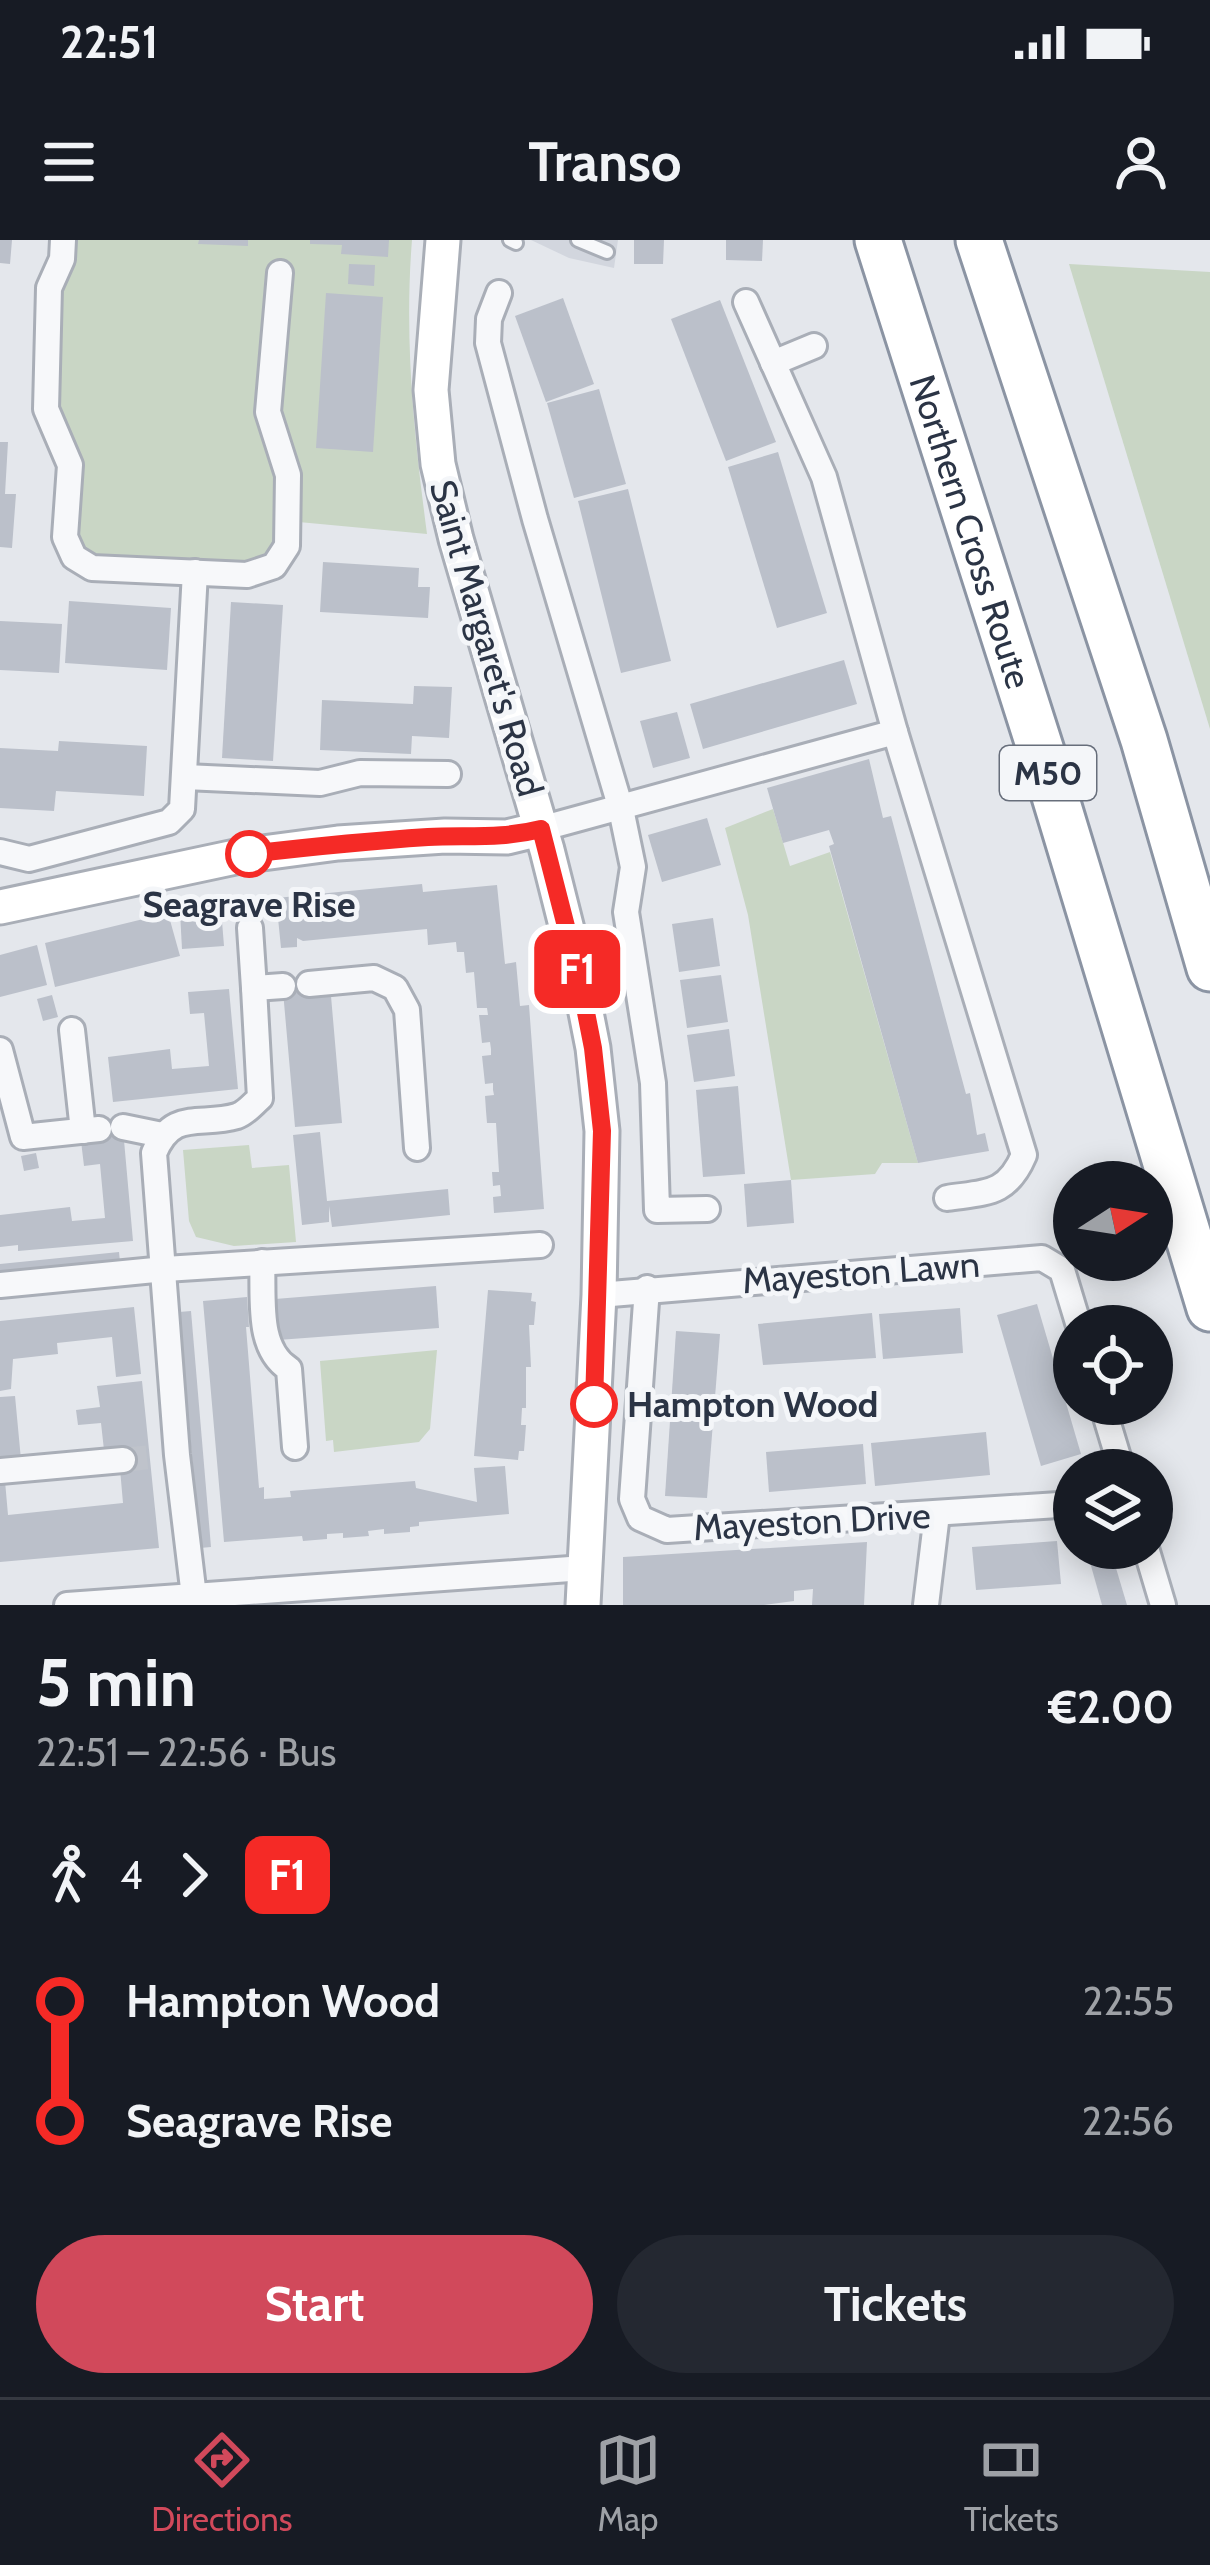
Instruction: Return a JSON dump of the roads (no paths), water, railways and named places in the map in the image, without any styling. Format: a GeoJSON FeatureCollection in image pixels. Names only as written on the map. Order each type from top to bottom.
{"type":"FeatureCollection","features":[{"type":"Feature","properties":{"kind":"highway","name":"Northern Cross Route"},"geometry":{"type":"LineString","coordinates":[[878,240],[1048,773],[1210,1308]]}},
{"type":"Feature","properties":{"kind":"highway","name":"M50"},"geometry":{"type":"LineString","coordinates":[[979,240],[1144,740],[1210,968]]}},
{"type":"Feature","properties":{"kind":"main road","name":"Saint Margaret's Road"},"geometry":{"type":"LineString","coordinates":[[443,240],[431,390],[438,464],[541,829],[593,1048],[602,1131],[583,1605]]}},
{"type":"Feature","properties":{"kind":"main road"},"geometry":{"type":"LineString","coordinates":[[0,907],[240,856],[338,843],[507,837],[541,829]]}},
{"type":"Feature","properties":{"kind":"street"},"geometry":{"type":"LineString","coordinates":[[63,240],[62,259],[49,288],[46,409],[70,465],[65,537],[74,557],[92,568],[247,575],[274,566],[287,546],[288,475],[268,412],[280,273]]}},
{"type":"Feature","properties":{"kind":"street"},"geometry":{"type":"LineString","coordinates":[[499,293],[489,319],[488,343],[621,809],[633,867],[626,912],[653,1083],[657,1210],[706,1209]]}},
{"type":"Feature","properties":{"kind":"street"},"geometry":{"type":"LineString","coordinates":[[746,302],[824,477],[1024,1155],[1013,1179],[993,1191],[947,1198]]}},
{"type":"Feature","properties":{"kind":"street"},"geometry":{"type":"LineString","coordinates":[[773,363],[814,346]]}},
{"type":"Feature","properties":{"kind":"street"},"geometry":{"type":"LineString","coordinates":[[0,852],[29,859],[170,822],[182,809],[195,572]]}},
{"type":"Feature","properties":{"kind":"street"},"geometry":{"type":"LineString","coordinates":[[541,829],[896,732]]}},
{"type":"Feature","properties":{"kind":"street"},"geometry":{"type":"LineString","coordinates":[[185,777],[320,784],[361,772],[448,775]]}},
{"type":"Feature","properties":{"kind":"street"},"geometry":{"type":"LineString","coordinates":[[195,1600],[177,1455],[154,1153],[162,1135],[181,1122],[241,1115],[260,1098],[250,928]]}},
{"type":"Feature","properties":{"kind":"street"},"geometry":{"type":"LineString","coordinates":[[309,984],[374,978],[395,988],[407,1010],[417,1148]]}},
{"type":"Feature","properties":{"kind":"street"},"geometry":{"type":"LineString","coordinates":[[254,988],[283,986]]}},
{"type":"Feature","properties":{"kind":"street"},"geometry":{"type":"LineString","coordinates":[[72,1030],[102,1129]]}},
{"type":"Feature","properties":{"kind":"street"},"geometry":{"type":"LineString","coordinates":[[0,1051],[23,1137],[102,1129],[162,1135]]}},
{"type":"Feature","properties":{"kind":"street"},"geometry":{"type":"LineString","coordinates":[[0,1285],[540,1244]]}},
{"type":"Feature","properties":{"kind":"street","name":"Mayeston Lawn"},"geometry":{"type":"LineString","coordinates":[[599,1295],[1042,1258],[1062,1270],[1073,1305]]}},
{"type":"Feature","properties":{"kind":"street"},"geometry":{"type":"LineString","coordinates":[[262,1262],[267,1346],[289,1369],[295,1447]]}},
{"type":"Feature","properties":{"kind":"street","name":"Mayeston Drive"},"geometry":{"type":"LineString","coordinates":[[647,1288],[632,1499],[640,1518],[667,1530],[1053,1506]]}},
{"type":"Feature","properties":{"kind":"street"},"geometry":{"type":"LineString","coordinates":[[150,1457],[177,1455]]}},
{"type":"Feature","properties":{"kind":"street"},"geometry":{"type":"LineString","coordinates":[[1,1471],[123,1460]]}},
{"type":"Feature","properties":{"kind":"street"},"geometry":{"type":"LineString","coordinates":[[926,1605],[937,1514]]}},
{"type":"Feature","properties":{"kind":"street"},"geometry":{"type":"LineString","coordinates":[[67,1605],[195,1600],[584,1568]]}},
{"type":"Feature","properties":{"kind":"street"},"geometry":{"type":"LineString","coordinates":[[1152,1569],[1162,1605]]}},
{"type":"Feature","properties":{"kind":"lane"},"geometry":{"type":"LineString","coordinates":[[578,240],[607,252]]}},
{"type":"Feature","properties":{"kind":"tunnel"},"geometry":{"type":"LineString","coordinates":[[123,1460],[150,1457]]}},
{"type":"Feature","properties":{"kind":"place","name":"Seagrave Rise"},"geometry":{"type":"Point","coordinates":[249,854]}},
{"type":"Feature","properties":{"kind":"place","name":"Hampton Wood"},"geometry":{"type":"Point","coordinates":[594,1404]}}]}
